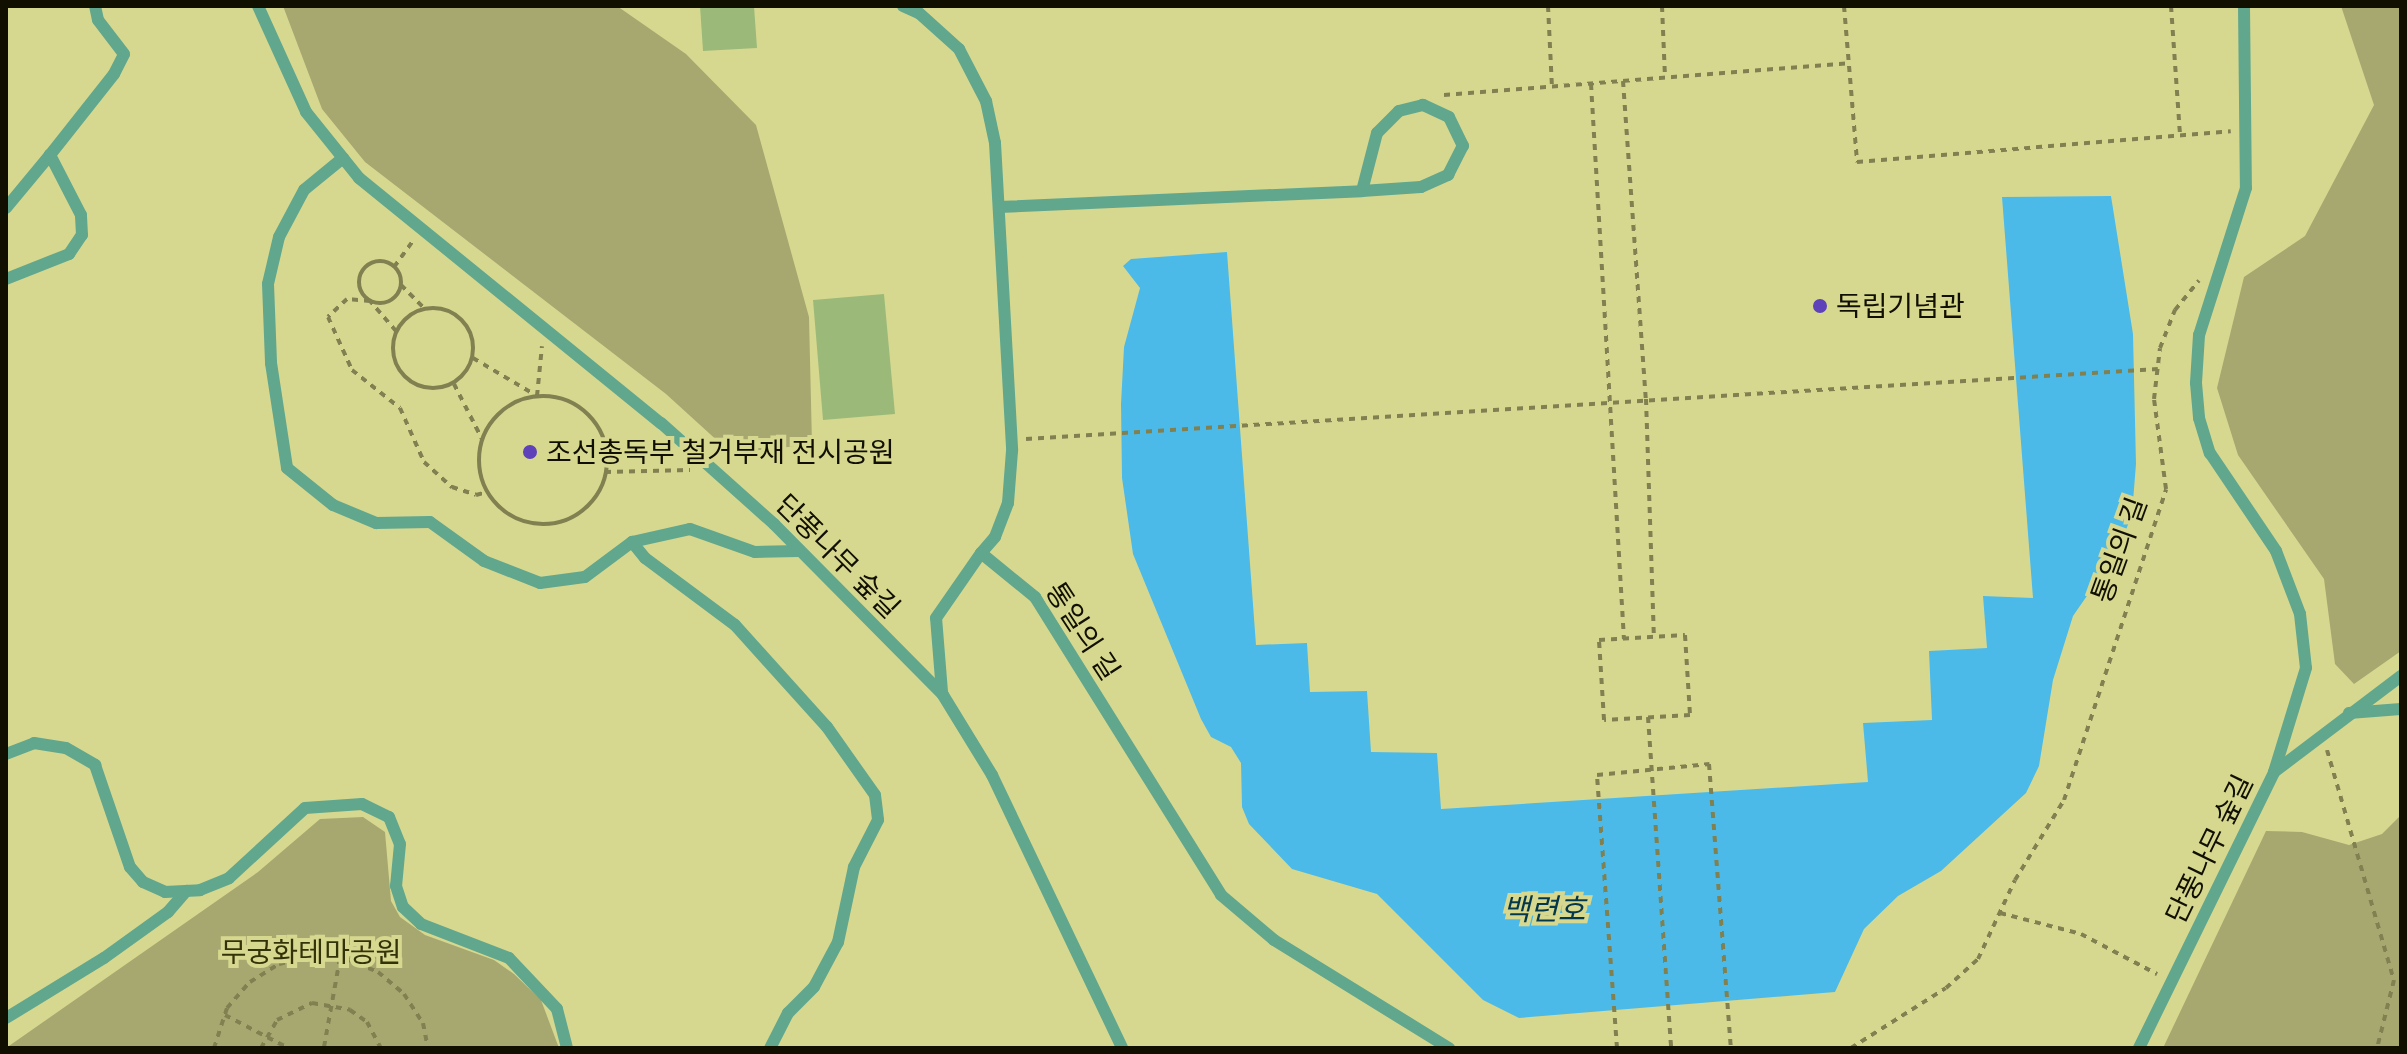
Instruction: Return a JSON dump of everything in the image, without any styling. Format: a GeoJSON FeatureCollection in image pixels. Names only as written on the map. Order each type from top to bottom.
{"type":"FeatureCollection","features":[{"type":"Feature","properties":{"kind":"lane"},"geometry":{"type":"LineString","coordinates":[[6,208],[114,74],[124,54],[98,20],[95,6]]}},
{"type":"Feature","properties":{"kind":"lane","name":"단풍나무 숲길"},"geometry":{"type":"LineString","coordinates":[[258,6],[306,112],[359,178],[544,326],[713,469],[943,695],[992,775],[1122,1048]]}},
{"type":"Feature","properties":{"kind":"lane"},"geometry":{"type":"LineString","coordinates":[[903,6],[922,10],[959,49],[986,101],[995,143],[999,207],[1012,440],[1008,503],[995,537],[936,618],[934,650],[943,695]]}},
{"type":"Feature","properties":{"kind":"lane"},"geometry":{"type":"LineString","coordinates":[[2244,6],[2246,188],[2199,335],[2199,418],[2210,453],[2291,581],[2306,668],[2274,772]]}},
{"type":"Feature","properties":{"kind":"lane"},"geometry":{"type":"LineString","coordinates":[[999,207],[1362,191],[1421,187],[1448,175],[1463,146],[1449,117],[1423,105],[1399,111],[1377,133],[1362,191]]}},
{"type":"Feature","properties":{"kind":"lane"},"geometry":{"type":"LineString","coordinates":[[6,279],[69,254],[82,235],[81,215],[50,155]]}},
{"type":"Feature","properties":{"kind":"lane"},"geometry":{"type":"LineString","coordinates":[[343,158],[304,190],[279,237],[268,284],[271,363],[287,468],[333,505],[376,523],[430,522],[484,561],[540,583],[585,577],[632,542],[690,529],[755,552],[799,551]]}},
{"type":"Feature","properties":{"kind":"lane"},"geometry":{"type":"LineString","coordinates":[[632,542],[645,558],[735,625],[827,727],[875,795],[878,820],[854,867],[838,942],[814,987],[788,1013],[770,1048]]}},
{"type":"Feature","properties":{"kind":"lane","name":"통일의 길"},"geometry":{"type":"LineString","coordinates":[[981,553],[1035,597],[1221,895],[1274,940],[1449,1048]]}},
{"type":"Feature","properties":{"kind":"lane","name":"단풍나무 숲길"},"geometry":{"type":"LineString","coordinates":[[2139,1048],[2274,772],[2346,713],[2401,676]]}},
{"type":"Feature","properties":{"kind":"lane"},"geometry":{"type":"LineString","coordinates":[[2346,713],[2401,709]]}},
{"type":"Feature","properties":{"kind":"lane"},"geometry":{"type":"LineString","coordinates":[[6,754],[34,743],[66,748],[95,765],[130,867],[143,882],[165,892],[186,891],[229,878],[305,808],[362,804],[389,817],[400,844],[396,886],[403,907],[421,924],[509,958],[557,1009],[567,1048]]}},
{"type":"Feature","properties":{"kind":"lane"},"geometry":{"type":"LineString","coordinates":[[6,1018],[104,958],[168,912],[186,891]]}},
{"type":"Feature","properties":{"kind":"path"},"geometry":{"type":"LineString","coordinates":[[1548,6],[1552,87]]}},
{"type":"Feature","properties":{"kind":"path"},"geometry":{"type":"LineString","coordinates":[[1662,6],[1665,78]]}},
{"type":"Feature","properties":{"kind":"path"},"geometry":{"type":"LineString","coordinates":[[1844,6],[1857,162],[2245,130]]}},
{"type":"Feature","properties":{"kind":"path"},"geometry":{"type":"LineString","coordinates":[[2171,6],[2180,134]]}},
{"type":"Feature","properties":{"kind":"path"},"geometry":{"type":"LineString","coordinates":[[1429,97],[1849,63]]}},
{"type":"Feature","properties":{"kind":"path"},"geometry":{"type":"LineString","coordinates":[[1623,81],[1646,399],[1654,637]]}},
{"type":"Feature","properties":{"kind":"path"},"geometry":{"type":"LineString","coordinates":[[1591,84],[1614,400],[1624,639]]}},
{"type":"Feature","properties":{"kind":"path"},"geometry":{"type":"LineString","coordinates":[[394,267],[423,227]]}},
{"type":"Feature","properties":{"kind":"path"},"geometry":{"type":"LineString","coordinates":[[394,267],[374,262],[363,270],[360,291],[396,331]]}},
{"type":"Feature","properties":{"kind":"path"},"geometry":{"type":"LineString","coordinates":[[394,267],[401,285],[425,309]]}},
{"type":"Feature","properties":{"kind":"path","name":"통일의 길"},"geometry":{"type":"LineString","coordinates":[[1851,1048],[1946,988],[1978,959],[2000,913],[2064,800],[2166,489],[2154,399],[2160,348],[2175,310],[2195,282],[2218,277]]}},
{"type":"Feature","properties":{"kind":"path"},"geometry":{"type":"LineString","coordinates":[[401,285],[390,301],[347,299],[328,317],[352,370],[400,408],[424,462],[452,487],[476,495],[487,492]]}},
{"type":"Feature","properties":{"kind":"path"},"geometry":{"type":"LineString","coordinates":[[438,308],[461,319],[474,344],[473,358],[454,384],[431,389],[406,379],[393,356],[396,331],[403,321],[425,309],[438,308]]}},
{"type":"Feature","properties":{"kind":"path"},"geometry":{"type":"LineString","coordinates":[[537,396],[544,326]]}},
{"type":"Feature","properties":{"kind":"path"},"geometry":{"type":"LineString","coordinates":[[473,358],[537,396],[577,406],[593,420],[603,439],[605,472],[594,499],[559,523],[518,519],[487,492],[479,472],[483,439],[499,413],[537,396]]}},
{"type":"Feature","properties":{"kind":"path"},"geometry":{"type":"LineString","coordinates":[[1012,440],[1614,400],[2158,369]]}},
{"type":"Feature","properties":{"kind":"path"},"geometry":{"type":"LineString","coordinates":[[454,384],[483,439]]}},
{"type":"Feature","properties":{"kind":"path"},"geometry":{"type":"LineString","coordinates":[[605,472],[713,469]]}},
{"type":"Feature","properties":{"kind":"path"},"geometry":{"type":"LineString","coordinates":[[1685,635],[1690,715],[1604,720],[1599,640],[1624,639],[1685,635]]}},
{"type":"Feature","properties":{"kind":"path"},"geometry":{"type":"LineString","coordinates":[[1648,717],[1671,1048]]}},
{"type":"Feature","properties":{"kind":"path"},"geometry":{"type":"LineString","coordinates":[[2322,733],[2394,980],[2377,1048]]}},
{"type":"Feature","properties":{"kind":"path"},"geometry":{"type":"LineString","coordinates":[[1617,1048],[1597,775],[1709,764],[1731,1048]]}},
{"type":"Feature","properties":{"kind":"path"},"geometry":{"type":"LineString","coordinates":[[2000,913],[2081,934],[2171,981]]}},
{"type":"Feature","properties":{"kind":"path"},"geometry":{"type":"LineString","coordinates":[[214,1048],[225,1015],[250,982],[279,964],[312,956],[340,958],[378,972],[404,994],[423,1023],[428,1048]]}},
{"type":"Feature","properties":{"kind":"path"},"geometry":{"type":"LineString","coordinates":[[317,1048],[325,1048],[340,958]]}},
{"type":"Feature","properties":{"kind":"path"},"geometry":{"type":"LineString","coordinates":[[261,1048],[265,1036],[293,1009],[332,1003],[367,1022],[381,1048]]}},
{"type":"Feature","properties":{"kind":"path"},"geometry":{"type":"LineString","coordinates":[[225,1015],[288,1048]]}},
{"type":"Feature","properties":{"kind":"green space"},"geometry":{"type":"Polygon","coordinates":[[[283,6],[617,6],[686,54],[756,125],[809,317],[812,444],[732,454],[666,394],[365,162],[322,109],[283,6]]]}},
{"type":"Feature","properties":{"kind":"green space"},"geometry":{"type":"Polygon","coordinates":[[[2341,6],[2401,6],[2401,651],[2354,684],[2335,664],[2324,579],[2238,455],[2217,388],[2244,277],[2305,236],[2374,105],[2341,6]]]}},
{"type":"Feature","properties":{"kind":"green space"},"geometry":{"type":"Polygon","coordinates":[[[2401,815],[2401,1048],[2163,1048],[2266,831],[2302,832],[2349,845],[2382,834],[2401,815]]]}},
{"type":"Feature","properties":{"kind":"green space","name":"무궁화테마공원"},"geometry":{"type":"Polygon","coordinates":[[[363,817],[385,832],[391,901],[400,917],[425,935],[494,960],[514,974],[541,1000],[559,1048],[6,1048],[258,872],[320,819],[363,817]]]}},
{"type":"Feature","properties":{"kind":"water","name":"백련호"},"geometry":{"type":"Polygon","coordinates":[[[2111,196],[2133,334],[2136,464],[2132,514],[2118,551],[2073,616],[2053,680],[2039,766],[2026,793],[1941,871],[1898,896],[1864,929],[1835,992],[1519,1018],[1483,1000],[1377,894],[1292,869],[1249,824],[1242,807],[1241,763],[1231,747],[1211,737],[1201,719],[1133,554],[1122,478],[1121,404],[1124,347],[1140,288],[1123,266],[1131,259],[1227,252],[1256,645],[1307,643],[1310,692],[1367,691],[1371,752],[1437,753],[1441,809],[1868,782],[1863,723],[1932,720],[1929,651],[1987,648],[1983,596],[2033,598],[2002,197],[2111,196]]]}},
{"type":"Feature","properties":{"kind":"building"},"geometry":{"type":"Polygon","coordinates":[[[700,6],[754,6],[757,48],[703,51],[700,6]]]}},
{"type":"Feature","properties":{"kind":"building"},"geometry":{"type":"Polygon","coordinates":[[[884,294],[895,414],[823,420],[813,300],[884,294]]]}},
{"type":"Feature","properties":{"kind":"place","name":"독립기념관"},"geometry":{"type":"Point","coordinates":[1820,306]}},
{"type":"Feature","properties":{"kind":"place","name":"조선총독부 철거부재 전시공원"},"geometry":{"type":"Point","coordinates":[530,452]}}]}
